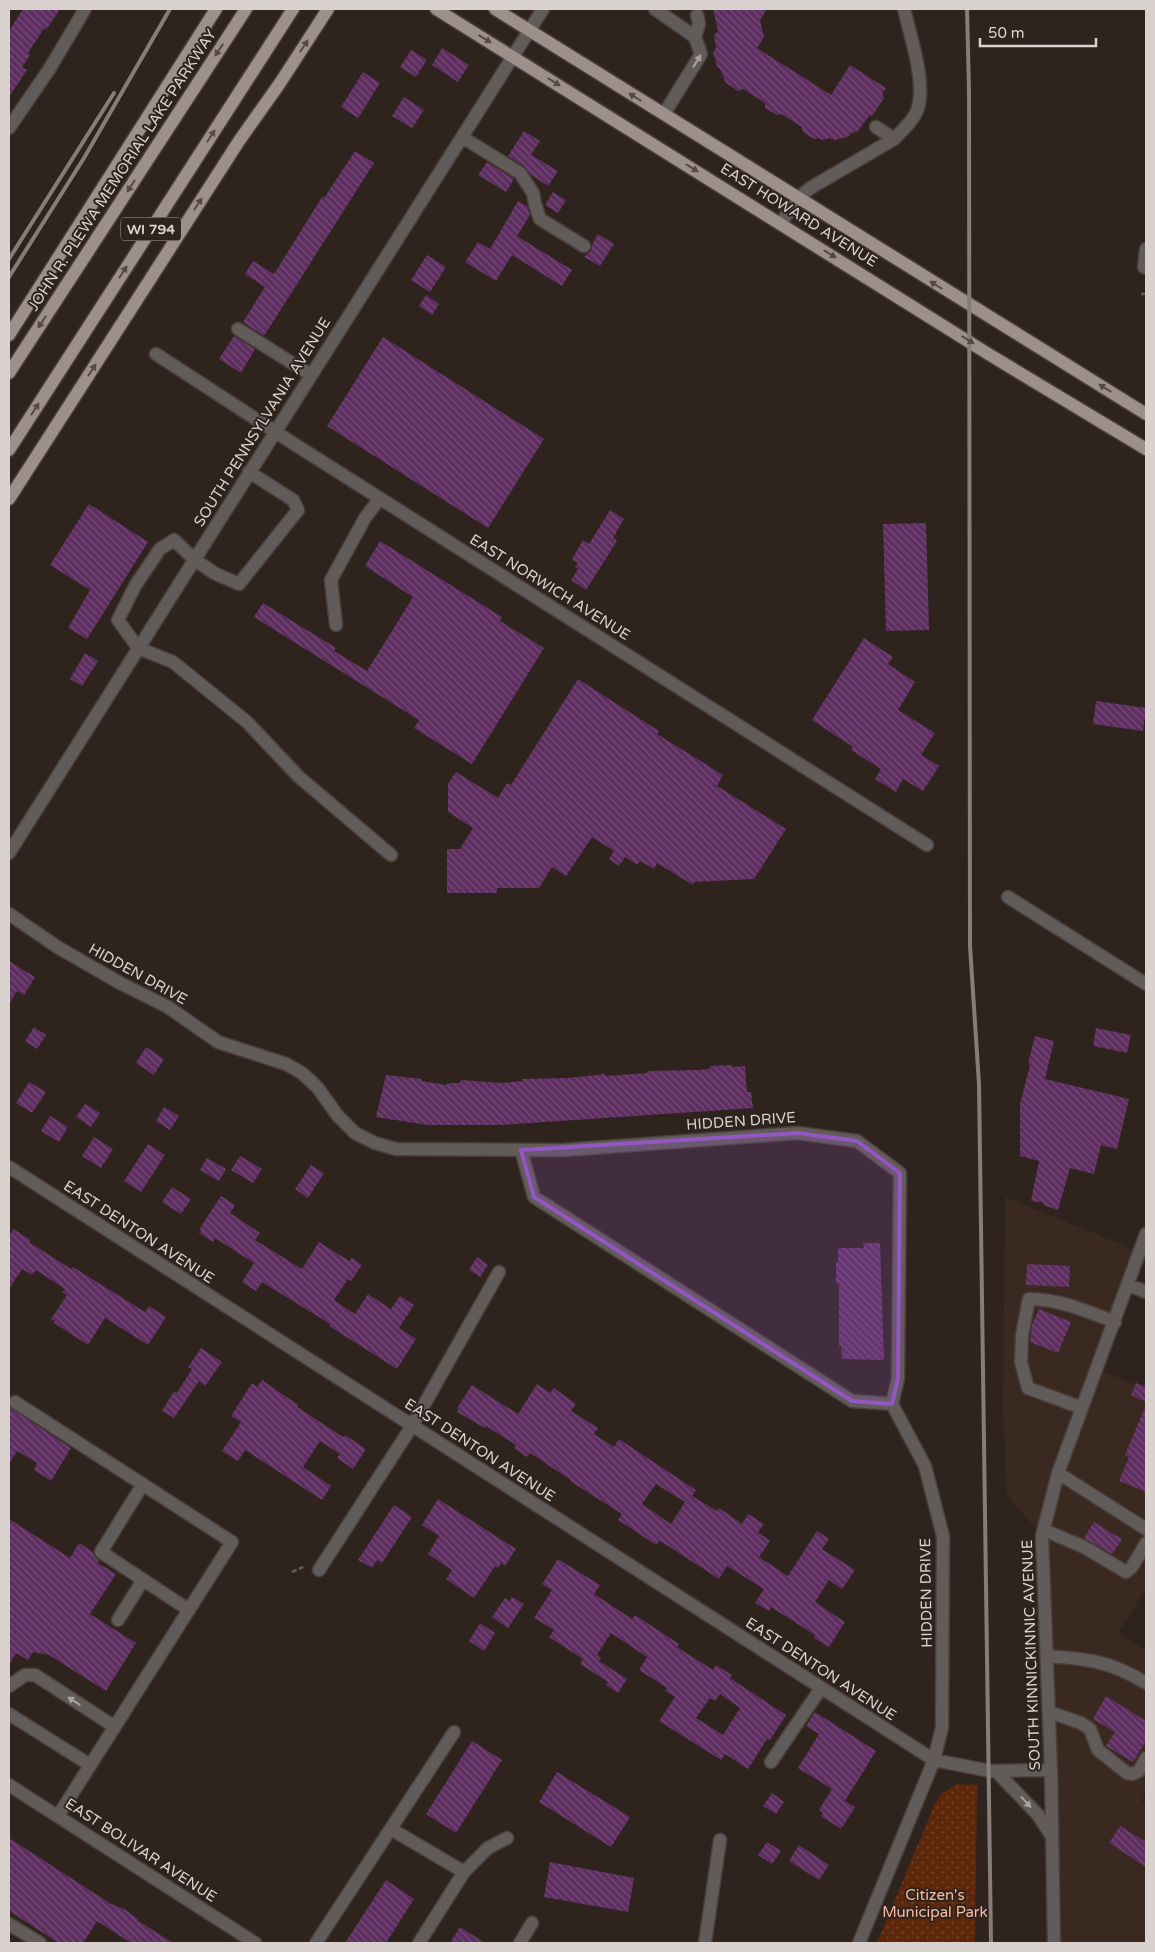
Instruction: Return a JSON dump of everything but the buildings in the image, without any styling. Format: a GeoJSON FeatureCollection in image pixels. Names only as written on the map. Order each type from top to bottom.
{"type":"FeatureCollection","features":[{"type":"Feature","properties":{"kind":"main road"},"geometry":{"type":"LineString","coordinates":[[9,335],[216,9]]}},
{"type":"Feature","properties":{"kind":"main road","name":"JOHN R. PLEWA MEMORIAL LAKE PARKWAY"},"geometry":{"type":"LineString","coordinates":[[9,373],[246,9]]}},
{"type":"Feature","properties":{"kind":"main road","name":"WI 794"},"geometry":{"type":"LineString","coordinates":[[9,450],[293,9]]}},
{"type":"Feature","properties":{"kind":"main road"},"geometry":{"type":"LineString","coordinates":[[9,499],[239,141],[328,9]]}},
{"type":"Feature","properties":{"kind":"main road","name":"EAST HOWARD AVENUE"},"geometry":{"type":"LineString","coordinates":[[436,9],[781,222],[990,355],[1146,449]]}},
{"type":"Feature","properties":{"kind":"main road","name":"EAST HOWARD AVENUE"},"geometry":{"type":"LineString","coordinates":[[495,9],[1146,414]]}},
{"type":"Feature","properties":{"kind":"street"},"geometry":{"type":"LineString","coordinates":[[9,128],[50,68],[85,9]]}},
{"type":"Feature","properties":{"kind":"street","name":"SOUTH PENNSYLVANIA AVENUE"},"geometry":{"type":"LineString","coordinates":[[9,853],[542,9]]}},
{"type":"Feature","properties":{"kind":"street"},"geometry":{"type":"LineString","coordinates":[[655,9],[695,37],[701,54],[664,114]]}},
{"type":"Feature","properties":{"kind":"street"},"geometry":{"type":"LineString","coordinates":[[781,222],[798,198],[837,172],[894,139],[914,115],[920,94],[917,67],[904,9]]}},
{"type":"Feature","properties":{"kind":"street"},"geometry":{"type":"LineString","coordinates":[[695,37],[699,24],[697,16]]}},
{"type":"Feature","properties":{"kind":"street"},"geometry":{"type":"LineString","coordinates":[[876,126],[894,139]]}},
{"type":"Feature","properties":{"kind":"street"},"geometry":{"type":"LineString","coordinates":[[462,138],[520,173],[533,193],[540,219],[584,246]]}},
{"type":"Feature","properties":{"kind":"street"},"geometry":{"type":"LineString","coordinates":[[1146,249],[1144,267],[1146,268]]}},
{"type":"Feature","properties":{"kind":"street"},"geometry":{"type":"LineString","coordinates":[[238,329],[310,375]]}},
{"type":"Feature","properties":{"kind":"street","name":"EAST NORWICH AVENUE"},"geometry":{"type":"LineString","coordinates":[[156,354],[274,431],[927,844]]}},
{"type":"Feature","properties":{"kind":"street"},"geometry":{"type":"LineString","coordinates":[[249,472],[293,500],[298,510],[239,584],[214,573],[194,559],[174,540],[160,549],[135,586],[118,620],[138,648],[173,662],[248,722],[299,777],[391,856]]}},
{"type":"Feature","properties":{"kind":"street"},"geometry":{"type":"LineString","coordinates":[[336,625],[331,580],[365,518],[380,498]]}},
{"type":"Feature","properties":{"kind":"street"},"geometry":{"type":"LineString","coordinates":[[1008,897],[1146,984]]}},
{"type":"Feature","properties":{"kind":"street","name":"HIDDEN DRIVE"},"geometry":{"type":"LineString","coordinates":[[9,914],[59,948],[120,984],[168,1007],[218,1042],[286,1064],[302,1073],[318,1088],[337,1115],[356,1133],[375,1143],[396,1149],[563,1150],[798,1133],[857,1141],[900,1173],[898,1379],[892,1404],[925,1466],[943,1536],[942,1727],[934,1760],[858,1943]]}},
{"type":"Feature","properties":{"kind":"street"},"geometry":{"type":"LineString","coordinates":[[521,1150],[534,1197],[852,1401],[892,1404]]}},
{"type":"Feature","properties":{"kind":"street","name":"EAST DENTON AVENUE"},"geometry":{"type":"LineString","coordinates":[[9,1167],[934,1760]]}},
{"type":"Feature","properties":{"kind":"street","name":"SOUTH KINNICKINNIC AVENUE"},"geometry":{"type":"LineString","coordinates":[[1054,1943],[1051,1770],[1042,1536],[1058,1474],[1129,1285],[1146,1234]]}},
{"type":"Feature","properties":{"kind":"street"},"geometry":{"type":"LineString","coordinates":[[319,1570],[412,1426],[499,1272]]}},
{"type":"Feature","properties":{"kind":"street"},"geometry":{"type":"LineString","coordinates":[[1129,1285],[1146,1292]]}},
{"type":"Feature","properties":{"kind":"street"},"geometry":{"type":"LineString","coordinates":[[1082,1408],[1028,1388],[1021,1362],[1022,1335],[1029,1299],[1046,1299],[1088,1311],[1115,1322]]}},
{"type":"Feature","properties":{"kind":"street"},"geometry":{"type":"LineString","coordinates":[[15,1402],[232,1542],[58,1816]]}},
{"type":"Feature","properties":{"kind":"street"},"geometry":{"type":"LineString","coordinates":[[1058,1474],[1146,1529]]}},
{"type":"Feature","properties":{"kind":"street"},"geometry":{"type":"LineString","coordinates":[[144,1484],[101,1552],[189,1610]]}},
{"type":"Feature","properties":{"kind":"street"},"geometry":{"type":"LineString","coordinates":[[1044,1530],[1084,1547],[1126,1572],[1132,1567],[1146,1543]]}},
{"type":"Feature","properties":{"kind":"street"},"geometry":{"type":"LineString","coordinates":[[118,1620],[143,1580]]}},
{"type":"Feature","properties":{"kind":"street"},"geometry":{"type":"LineString","coordinates":[[1047,1656],[1098,1661],[1121,1669],[1146,1683]]}},
{"type":"Feature","properties":{"kind":"street"},"geometry":{"type":"LineString","coordinates":[[9,1686],[25,1674],[34,1675],[115,1727]]}},
{"type":"Feature","properties":{"kind":"street"},"geometry":{"type":"LineString","coordinates":[[771,1762],[821,1688]]}},
{"type":"Feature","properties":{"kind":"street"},"geometry":{"type":"LineString","coordinates":[[1049,1712],[1080,1723],[1090,1729],[1098,1750],[1127,1773],[1132,1774],[1139,1771],[1146,1758]]}},
{"type":"Feature","properties":{"kind":"street"},"geometry":{"type":"LineString","coordinates":[[9,1714],[90,1766]]}},
{"type":"Feature","properties":{"kind":"street"},"geometry":{"type":"LineString","coordinates":[[316,1943],[454,1732]]}},
{"type":"Feature","properties":{"kind":"street"},"geometry":{"type":"LineString","coordinates":[[934,1760],[974,1768],[996,1770],[1051,1770]]}},
{"type":"Feature","properties":{"kind":"street"},"geometry":{"type":"LineString","coordinates":[[996,1770],[1038,1815],[1052,1836]]}},
{"type":"Feature","properties":{"kind":"street","name":"EAST BOLIVAR AVENUE"},"geometry":{"type":"LineString","coordinates":[[9,1785],[255,1943]]}},
{"type":"Feature","properties":{"kind":"street"},"geometry":{"type":"LineString","coordinates":[[390,1829],[464,1872]]}},
{"type":"Feature","properties":{"kind":"street"},"geometry":{"type":"LineString","coordinates":[[419,1943],[464,1872],[488,1848],[507,1838]]}},
{"type":"Feature","properties":{"kind":"street"},"geometry":{"type":"LineString","coordinates":[[705,1943],[720,1840]]}},
{"type":"Feature","properties":{"kind":"street"},"geometry":{"type":"LineString","coordinates":[[520,1943],[532,1923]]}},
{"type":"Feature","properties":{"kind":"street"},"geometry":{"type":"LineString","coordinates":[[9,1924],[40,1943]]}},
{"type":"Feature","properties":{"kind":"path"},"geometry":{"type":"LineString","coordinates":[[1141,294],[1146,294]]}},
{"type":"Feature","properties":{"kind":"highlighted area"},"geometry":{"type":"Polygon","coordinates":[[[798,1133],[857,1141],[900,1173],[898,1379],[892,1404],[852,1401],[534,1197],[521,1150],[798,1133]]]}},
{"type":"Feature","properties":{"kind":"shaded area"},"geometry":{"type":"Polygon","coordinates":[[[1005,1197],[1140,1252],[1097,1369],[1146,1389],[1146,1589],[1118,1633],[1146,1651],[1146,1792],[1141,1801],[1146,1805],[1146,1943],[1054,1943],[1042,1536],[1007,1495],[1003,1407],[1005,1197]]]}},
{"type":"Feature","properties":{"kind":"green space","name":"Citizen's Municipal Park"},"geometry":{"type":"Polygon","coordinates":[[[957,1784],[977,1785],[975,1943],[877,1943],[934,1806],[941,1794],[957,1784]]]}},
{"type":"Feature","properties":{"kind":"railway"},"geometry":{"type":"LineString","coordinates":[[9,277],[84,158],[170,9]]}},
{"type":"Feature","properties":{"kind":"railway"},"geometry":{"type":"LineString","coordinates":[[967,9],[969,90],[970,946],[979,1084],[991,1943]]}},
{"type":"Feature","properties":{"kind":"railway"},"geometry":{"type":"LineString","coordinates":[[9,259],[114,93]]}}]}
